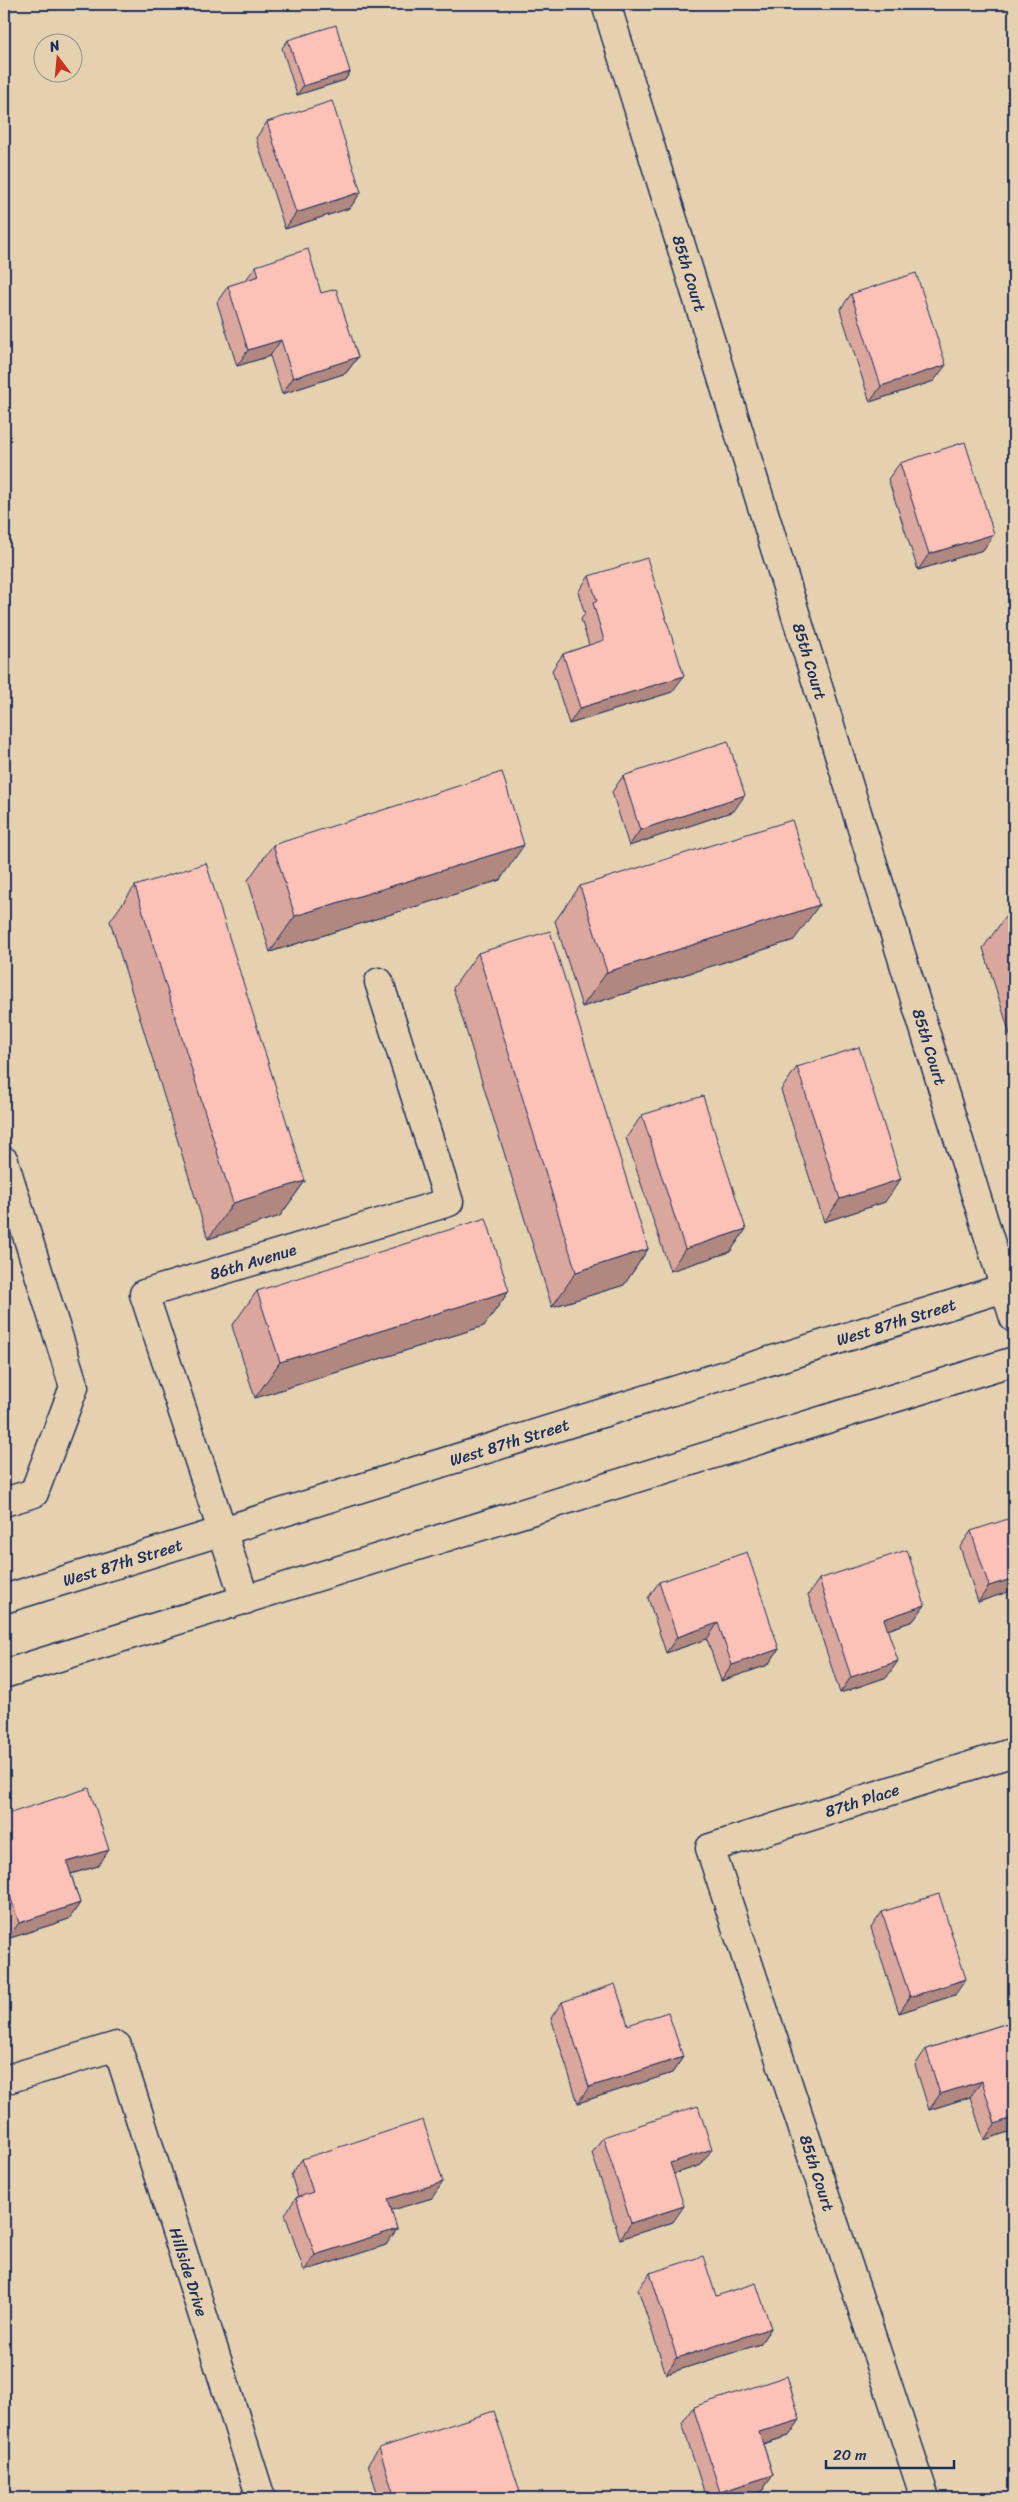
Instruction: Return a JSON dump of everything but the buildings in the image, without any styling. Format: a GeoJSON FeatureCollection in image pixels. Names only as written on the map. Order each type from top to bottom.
{"type":"FeatureCollection","features":[{"type":"Feature","properties":{"kind":"street","name":"85th Court"},"geometry":{"type":"LineString","coordinates":[[606,4],[1010,1286],[1014,1318]]}},
{"type":"Feature","properties":{"kind":"street","name":"86th Avenue"},"geometry":{"type":"LineString","coordinates":[[245,1600],[224,1531],[144,1294],[449,1202],[379,982]]}},
{"type":"Feature","properties":{"kind":"street"},"geometry":{"type":"LineString","coordinates":[[4,1161],[74,1387],[34,1493],[4,1502]]}},
{"type":"Feature","properties":{"kind":"street","name":"West 87th Street"},"geometry":{"type":"LineString","coordinates":[[4,1599],[1010,1286]]}},
{"type":"Feature","properties":{"kind":"street"},"geometry":{"type":"LineString","coordinates":[[4,1674],[1014,1361]]}},
{"type":"Feature","properties":{"kind":"street","name":"87th Place"},"geometry":{"type":"LineString","coordinates":[[710,1848],[1014,1752]]}},
{"type":"Feature","properties":{"kind":"street","name":"85th Court"},"geometry":{"type":"LineString","coordinates":[[710,1848],[924,2498]]}},
{"type":"Feature","properties":{"kind":"street","name":"Hillside Drive"},"geometry":{"type":"LineString","coordinates":[[4,2080],[117,2046],[261,2498]]}}]}
